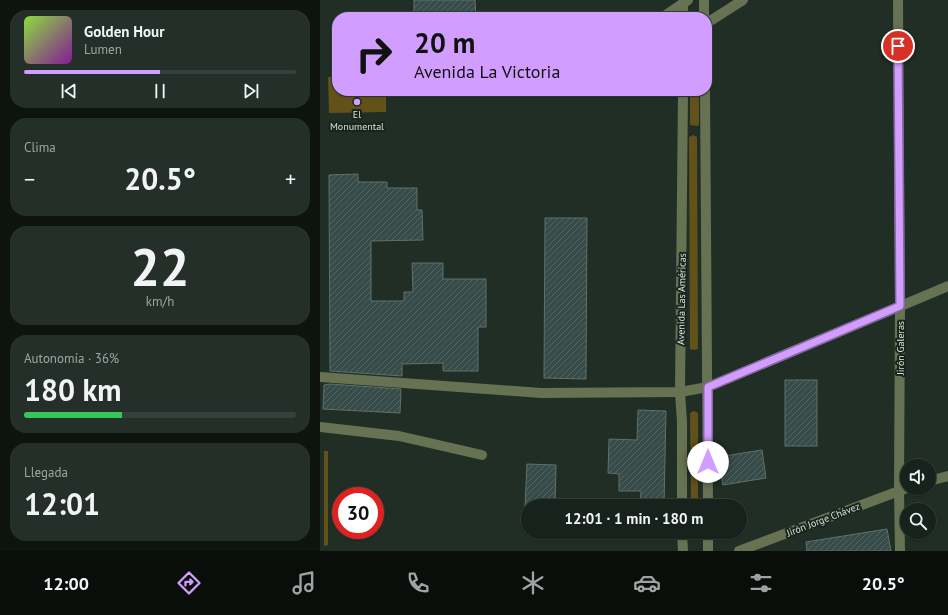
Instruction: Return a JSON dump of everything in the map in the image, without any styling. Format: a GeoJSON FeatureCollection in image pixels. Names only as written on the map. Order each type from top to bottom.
{"type":"FeatureCollection","features":[{"type":"Feature","properties":{"kind":"street"},"geometry":{"type":"LineString","coordinates":[[704,0],[704,12]]}},
{"type":"Feature","properties":{"kind":"street"},"geometry":{"type":"LineString","coordinates":[[712,20],[743,0]]}},
{"type":"Feature","properties":{"kind":"street","name":"Jirón Galeras"},"geometry":{"type":"LineString","coordinates":[[898,0],[903,459]]}},
{"type":"Feature","properties":{"kind":"street"},"geometry":{"type":"LineString","coordinates":[[670,12],[685,1]]}},
{"type":"Feature","properties":{"kind":"street"},"geometry":{"type":"LineString","coordinates":[[684,12],[685,1]]}},
{"type":"Feature","properties":{"kind":"street","name":"Avenida Las Américas"},"geometry":{"type":"LineString","coordinates":[[682,499],[682,422],[680,392],[683,96]]}},
{"type":"Feature","properties":{"kind":"street"},"geometry":{"type":"LineString","coordinates":[[705,96],[708,499]]}},
{"type":"Feature","properties":{"kind":"street"},"geometry":{"type":"LineString","coordinates":[[320,377],[541,394],[680,392],[708,387],[948,286]]}},
{"type":"Feature","properties":{"kind":"street"},"geometry":{"type":"LineString","coordinates":[[320,427],[399,436],[482,455]]}},
{"type":"Feature","properties":{"kind":"street"},"geometry":{"type":"LineString","coordinates":[[936,479],[948,476]]}},
{"type":"Feature","properties":{"kind":"street","name":"Jirón Jorge Chávez"},"geometry":{"type":"LineString","coordinates":[[739,551],[900,490]]}},
{"type":"Feature","properties":{"kind":"street","name":"Jirón Galeras"},"geometry":{"type":"LineString","coordinates":[[900,551],[903,495]]}},
{"type":"Feature","properties":{"kind":"street"},"geometry":{"type":"LineString","coordinates":[[682,539],[682,551]]}},
{"type":"Feature","properties":{"kind":"street"},"geometry":{"type":"LineString","coordinates":[[708,539],[708,551]]}},
{"type":"Feature","properties":{"kind":"shaded area","name":"El Monumental"},"geometry":{"type":"Polygon","coordinates":[[[328,77],[332,77],[332,96],[386,96],[386,112],[329,113],[328,77]]]}},
{"type":"Feature","properties":{"kind":"shaded area"},"geometry":{"type":"Polygon","coordinates":[[[690,96],[699,96],[699,125],[690,125],[690,96]]]}},
{"type":"Feature","properties":{"kind":"shaded area"},"geometry":{"type":"Polygon","coordinates":[[[693,135],[697,137],[698,349],[694,350],[690,349],[689,137],[693,135]]]}},
{"type":"Feature","properties":{"kind":"shaded area"},"geometry":{"type":"Polygon","coordinates":[[[694,411],[698,413],[698,499],[691,499],[690,413],[694,411]]]}},
{"type":"Feature","properties":{"kind":"shaded area"},"geometry":{"type":"Polygon","coordinates":[[[324,451],[328,451],[328,545],[324,546],[324,451]]]}},
{"type":"Feature","properties":{"kind":"building"},"geometry":{"type":"Polygon","coordinates":[[[414,0],[475,0],[476,12],[414,12],[414,0]]]}},
{"type":"Feature","properties":{"kind":"building"},"geometry":{"type":"Polygon","coordinates":[[[358,174],[358,182],[387,182],[387,188],[417,188],[417,210],[422,210],[423,240],[371,241],[371,301],[404,301],[404,292],[413,292],[412,263],[443,263],[443,279],[486,279],[486,327],[478,327],[478,371],[443,371],[443,363],[402,364],[402,376],[330,371],[329,175],[358,174]]]}},
{"type":"Feature","properties":{"kind":"building"},"geometry":{"type":"Polygon","coordinates":[[[545,218],[587,218],[586,379],[544,378],[545,218]]]}},
{"type":"Feature","properties":{"kind":"building"},"geometry":{"type":"Polygon","coordinates":[[[785,380],[817,380],[817,446],[785,446],[785,380]]]}},
{"type":"Feature","properties":{"kind":"building"},"geometry":{"type":"Polygon","coordinates":[[[330,384],[401,389],[400,413],[323,409],[324,385],[330,384]]]}},
{"type":"Feature","properties":{"kind":"building"},"geometry":{"type":"Polygon","coordinates":[[[638,410],[666,411],[664,499],[640,499],[641,491],[619,491],[619,474],[608,473],[609,439],[637,440],[638,410]]]}},
{"type":"Feature","properties":{"kind":"building"},"geometry":{"type":"Polygon","coordinates":[[[762,450],[766,478],[723,485],[718,457],[762,450]]]}},
{"type":"Feature","properties":{"kind":"building"},"geometry":{"type":"Polygon","coordinates":[[[527,464],[556,465],[555,499],[525,499],[527,464]]]}},
{"type":"Feature","properties":{"kind":"building"},"geometry":{"type":"Polygon","coordinates":[[[887,529],[891,551],[807,551],[806,542],[887,529]]]}},
{"type":"Feature","properties":{"kind":"place","name":"El Monumental"},"geometry":{"type":"Point","coordinates":[357,102]}},
{"type":"Feature","properties":{"kind":"route"},"geometry":{"type":"LineString","coordinates":[[708,462],[708,387],[900,306],[898,46]]}}]}
